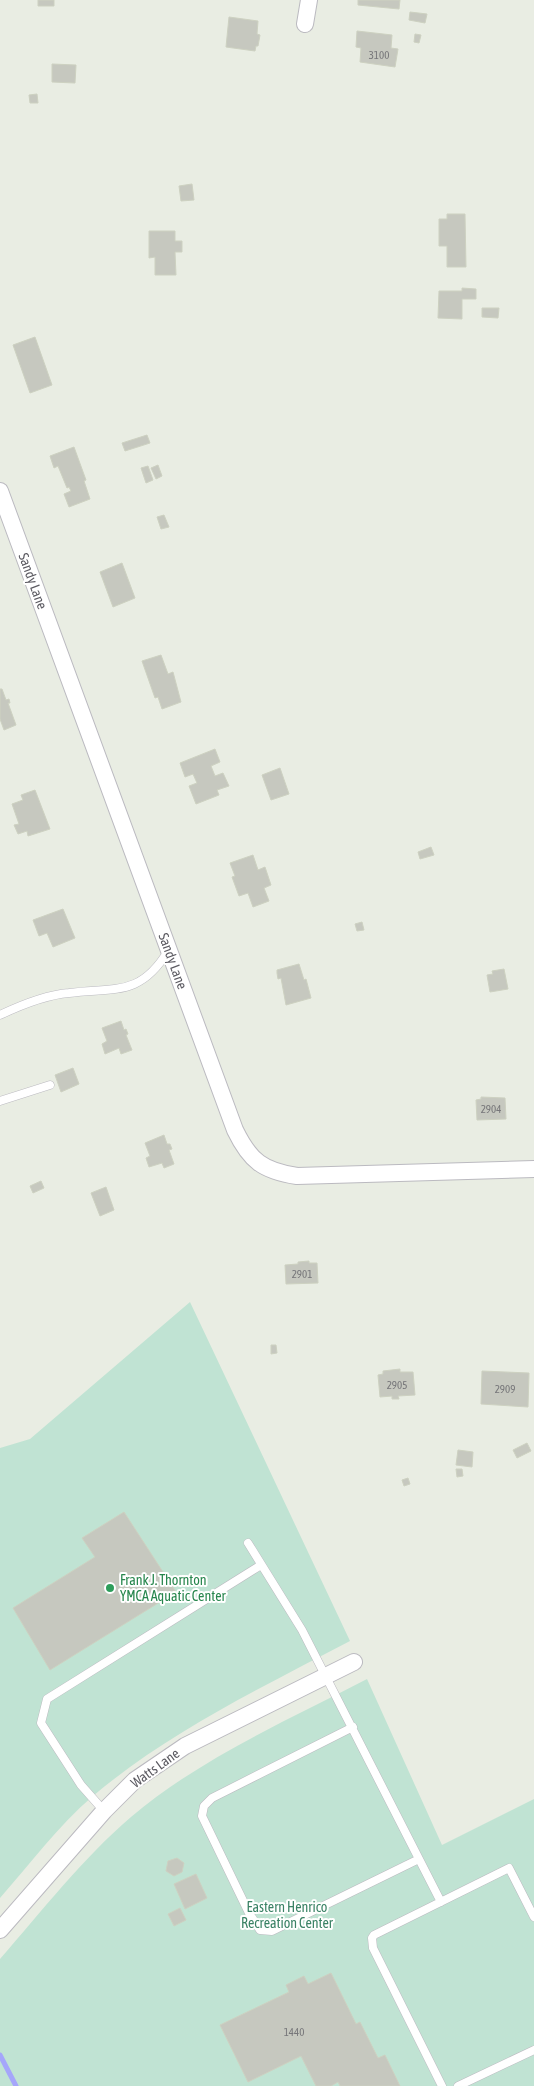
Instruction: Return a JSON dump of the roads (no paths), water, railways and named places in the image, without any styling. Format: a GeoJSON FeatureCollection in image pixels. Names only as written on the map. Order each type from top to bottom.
{"type":"FeatureCollection","features":[{"type":"Feature","properties":{"kind":"street"},"geometry":{"type":"LineString","coordinates":[[305,24],[309,0]]}},
{"type":"Feature","properties":{"kind":"street","name":"Sandy Lane"},"geometry":{"type":"LineString","coordinates":[[0,491],[235,1130],[245,1149],[265,1168],[277,1173],[297,1176],[534,1169]]}},
{"type":"Feature","properties":{"kind":"street","name":"Watts Lane"},"geometry":{"type":"LineString","coordinates":[[1,1927],[104,1811],[135,1780],[185,1746],[354,1662]]}},
{"type":"Feature","properties":{"kind":"lane"},"geometry":{"type":"LineString","coordinates":[[0,1015],[42,999],[67,993],[108,990],[129,986],[157,969],[169,950]]}},
{"type":"Feature","properties":{"kind":"lane"},"geometry":{"type":"LineString","coordinates":[[0,1101],[50,1085]]}},
{"type":"Feature","properties":{"kind":"lane"},"geometry":{"type":"LineString","coordinates":[[248,1544],[302,1630],[441,1902]]}},
{"type":"Feature","properties":{"kind":"lane"},"geometry":{"type":"LineString","coordinates":[[104,1811],[81,1785],[41,1723],[48,1699],[261,1565]]}},
{"type":"Feature","properties":{"kind":"lane"},"geometry":{"type":"LineString","coordinates":[[353,1727],[212,1798],[204,1806],[202,1816],[249,1913],[260,1930],[272,1931],[420,1860]]}},
{"type":"Feature","properties":{"kind":"lane"},"geometry":{"type":"LineString","coordinates":[[442,2086],[372,1943],[374,1935],[509,1868],[534,1917]]}},
{"type":"Feature","properties":{"kind":"lane"},"geometry":{"type":"LineString","coordinates":[[458,2086],[534,2050]]}},
{"type":"Feature","properties":{"kind":"waterway"},"geometry":{"type":"LineString","coordinates":[[0,2055],[16,2086]]}},
{"type":"Feature","properties":{"kind":"place","name":"Frank J. Thornton YMCA Aquatic Center"},"geometry":{"type":"Point","coordinates":[110,1588]}},
{"type":"Feature","properties":{"kind":"park label","name":"Eastern Henrico Recreation Center"},"geometry":{"type":"Point","coordinates":[287,1915]}}]}
